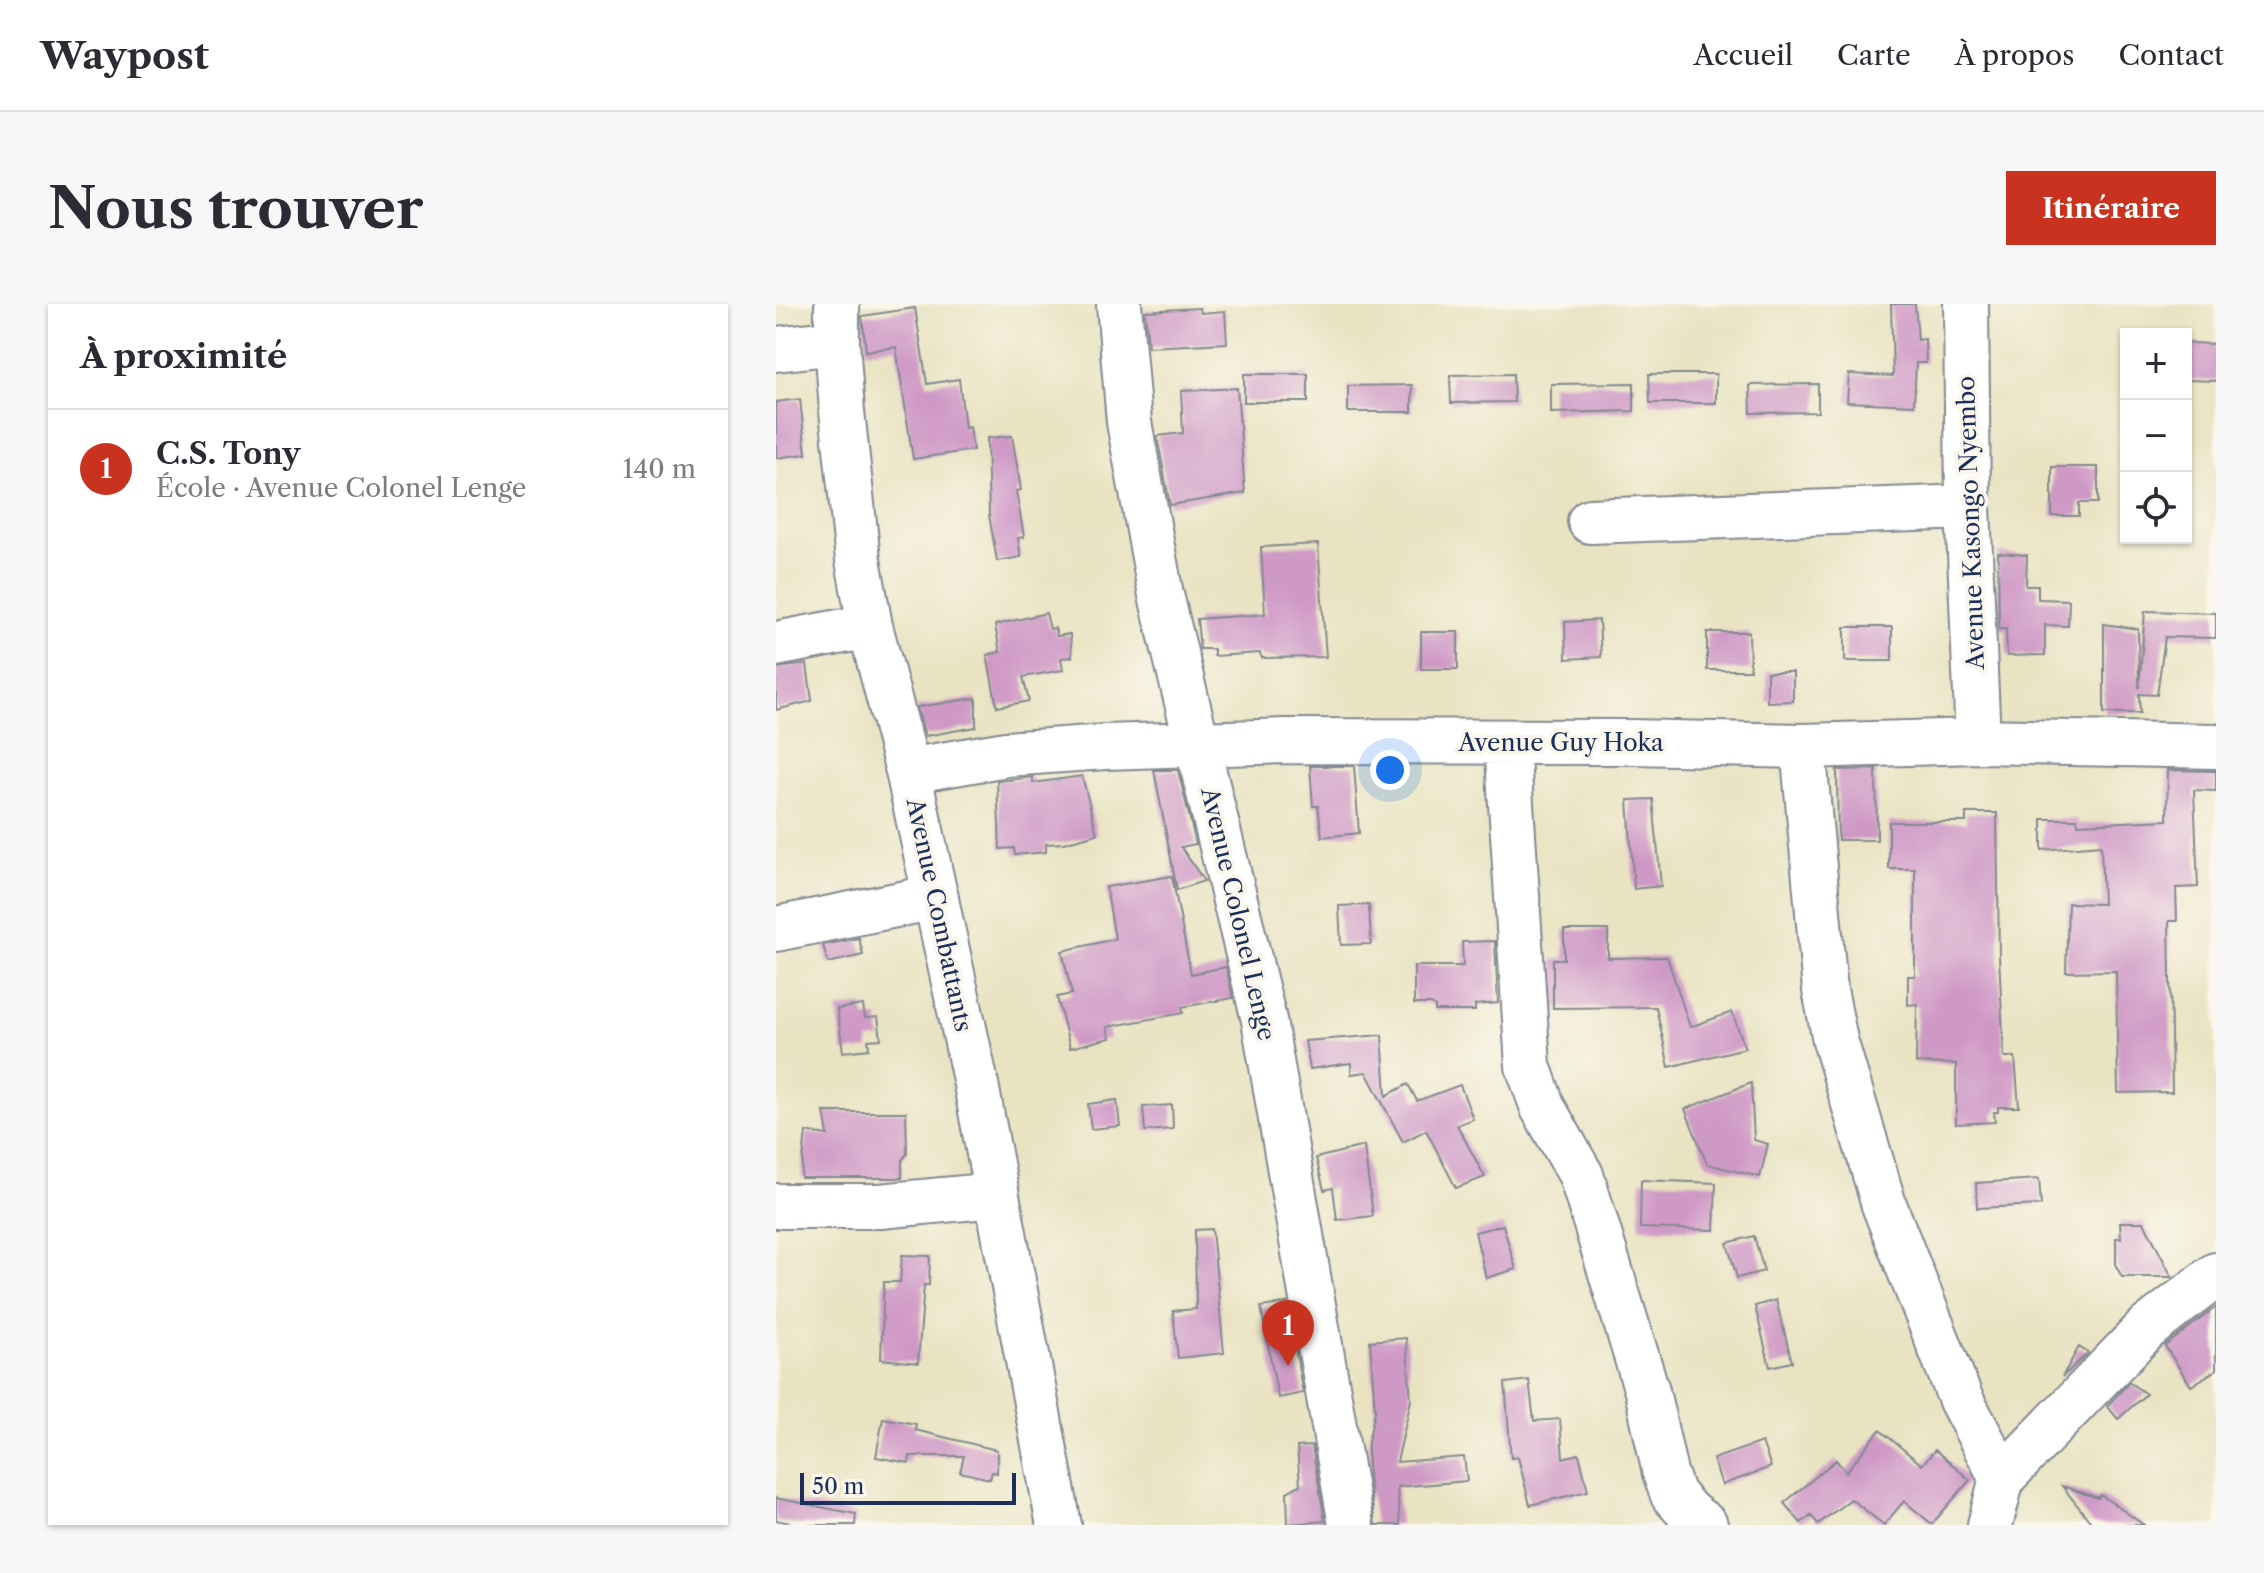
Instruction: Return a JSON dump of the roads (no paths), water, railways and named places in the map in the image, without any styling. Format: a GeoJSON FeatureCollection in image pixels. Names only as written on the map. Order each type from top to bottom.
{"type":"FeatureCollection","features":[{"type":"Feature","properties":{"kind":"street","name":"Avenue Colonel Lenge"},"geometry":{"type":"LineString","coordinates":[[1119,304],[1129,422],[1161,595],[1264,1020],[1351,1525]]}},
{"type":"Feature","properties":{"kind":"street","name":"Avenue Kasongo Nyembo"},"geometry":{"type":"LineString","coordinates":[[1966,304],[1968,507],[1978,741]]}},
{"type":"Feature","properties":{"kind":"street"},"geometry":{"type":"LineString","coordinates":[[776,349],[837,323]]}},
{"type":"Feature","properties":{"kind":"street","name":"Avenue Combattants"},"geometry":{"type":"LineString","coordinates":[[837,323],[858,560],[870,626],[908,771],[975,1079],[1059,1525]]}},
{"type":"Feature","properties":{"kind":"street"},"geometry":{"type":"LineString","coordinates":[[1590,521],[1968,507]]}},
{"type":"Feature","properties":{"kind":"street"},"geometry":{"type":"LineString","coordinates":[[776,644],[870,626]]}},
{"type":"Feature","properties":{"kind":"street","name":"Avenue Guy Hoka"},"geometry":{"type":"LineString","coordinates":[[908,771],[1006,754],[1197,744],[1507,742],[1803,746],[1978,741],[2216,746]]}},
{"type":"Feature","properties":{"kind":"street"},"geometry":{"type":"LineString","coordinates":[[1507,742],[1528,1066],[1543,1108],[1581,1175],[1647,1391],[1665,1473],[1673,1495],[1705,1525]]}},
{"type":"Feature","properties":{"kind":"street"},"geometry":{"type":"LineString","coordinates":[[1803,746],[1825,990],[1835,1040],[1884,1205],[1961,1400],[2002,1478]]}},
{"type":"Feature","properties":{"kind":"street"},"geometry":{"type":"LineString","coordinates":[[776,929],[936,897]]}},
{"type":"Feature","properties":{"kind":"street"},"geometry":{"type":"LineString","coordinates":[[776,1206],[880,1206],[996,1195]]}},
{"type":"Feature","properties":{"kind":"street"},"geometry":{"type":"LineString","coordinates":[[1990,1525],[2002,1478],[2147,1328],[2216,1275]]}},
{"type":"Feature","properties":{"kind":"place","name":"C.S. Tony"},"geometry":{"type":"Point","coordinates":[1288,1366]}}]}
